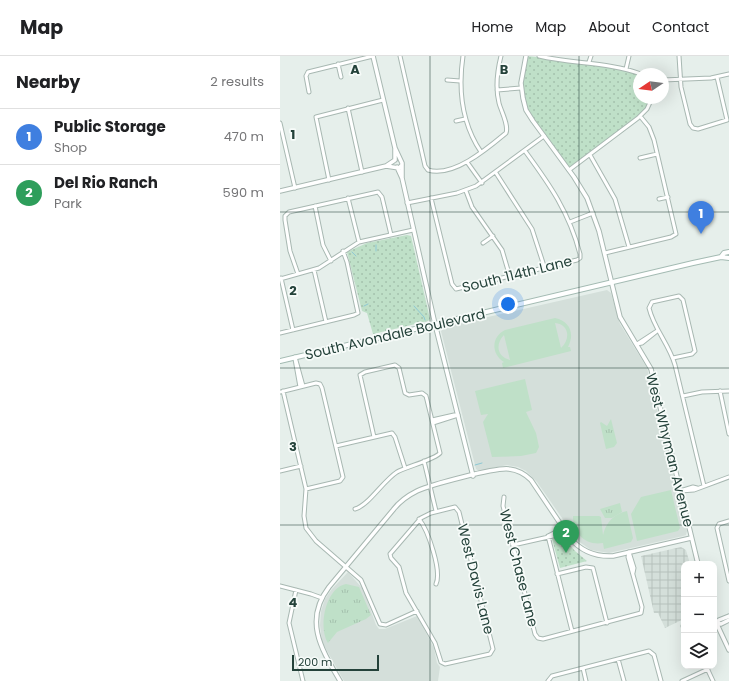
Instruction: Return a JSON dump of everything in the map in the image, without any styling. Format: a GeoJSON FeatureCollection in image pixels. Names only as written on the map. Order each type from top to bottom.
{"type":"FeatureCollection","features":[{"type":"Feature","properties":{"kind":"main road","name":"South Avondale Boulevard"},"geometry":{"type":"LineString","coordinates":[[720,257],[724,253],[729,252]]}},
{"type":"Feature","properties":{"kind":"main road","name":"South Avondale Boulevard"},"geometry":{"type":"LineString","coordinates":[[280,361],[720,257],[729,258]]}},
{"type":"Feature","properties":{"kind":"street"},"geometry":{"type":"LineString","coordinates":[[309,92],[306,74],[338,64],[373,56],[435,324],[473,476]]}},
{"type":"Feature","properties":{"kind":"street"},"geometry":{"type":"LineString","coordinates":[[400,56],[425,166],[428,170],[448,169],[467,162],[507,130],[497,90],[501,56]]}},
{"type":"Feature","properties":{"kind":"street"},"geometry":{"type":"LineString","coordinates":[[463,56],[460,81],[461,100],[465,119],[481,152]]}},
{"type":"Feature","properties":{"kind":"street","name":"West Whyman Avenue"},"geometry":{"type":"LineString","coordinates":[[526,56],[521,88],[526,110],[583,192],[593,213],[605,253],[620,317],[651,370],[697,561]]}},
{"type":"Feature","properties":{"kind":"street"},"geometry":{"type":"LineString","coordinates":[[539,56],[589,62],[633,71]]}},
{"type":"Feature","properties":{"kind":"street"},"geometry":{"type":"LineString","coordinates":[[589,62],[590,56]]}},
{"type":"Feature","properties":{"kind":"street"},"geometry":{"type":"LineString","coordinates":[[626,69],[629,56]]}},
{"type":"Feature","properties":{"kind":"street"},"geometry":{"type":"LineString","coordinates":[[679,56],[680,79],[690,124],[693,128],[698,129],[727,120],[727,114],[718,76]]}},
{"type":"Feature","properties":{"kind":"street"},"geometry":{"type":"LineString","coordinates":[[338,64],[341,77]]}},
{"type":"Feature","properties":{"kind":"street"},"geometry":{"type":"LineString","coordinates":[[669,80],[729,74]]}},
{"type":"Feature","properties":{"kind":"street"},"geometry":{"type":"LineString","coordinates":[[447,80],[460,81]]}},
{"type":"Feature","properties":{"kind":"street"},"geometry":{"type":"LineString","coordinates":[[497,90],[521,88]]}},
{"type":"Feature","properties":{"kind":"street"},"geometry":{"type":"LineString","coordinates":[[329,180],[316,117],[383,100]]}},
{"type":"Feature","properties":{"kind":"street"},"geometry":{"type":"LineString","coordinates":[[569,170],[640,116],[648,104]]}},
{"type":"Feature","properties":{"kind":"street"},"geometry":{"type":"LineString","coordinates":[[348,108],[362,172]]}},
{"type":"Feature","properties":{"kind":"street"},"geometry":{"type":"LineString","coordinates":[[605,253],[675,235],[676,231],[658,154],[652,134],[640,116]]}},
{"type":"Feature","properties":{"kind":"street"},"geometry":{"type":"LineString","coordinates":[[456,121],[465,119]]}},
{"type":"Feature","properties":{"kind":"street"},"geometry":{"type":"LineString","coordinates":[[280,123],[295,188]]}},
{"type":"Feature","properties":{"kind":"street"},"geometry":{"type":"LineString","coordinates":[[407,203],[466,191],[482,183],[544,136]]}},
{"type":"Feature","properties":{"kind":"street"},"geometry":{"type":"LineString","coordinates":[[395,148],[395,161],[399,168]]}},
{"type":"Feature","properties":{"kind":"street"},"geometry":{"type":"LineString","coordinates":[[525,151],[557,195],[570,222],[593,213]]}},
{"type":"Feature","properties":{"kind":"street"},"geometry":{"type":"LineString","coordinates":[[640,158],[658,154]]}},
{"type":"Feature","properties":{"kind":"street"},"geometry":{"type":"LineString","coordinates":[[590,155],[615,199],[629,247]]}},
{"type":"Feature","properties":{"kind":"street"},"geometry":{"type":"LineString","coordinates":[[280,191],[386,166],[395,161]]}},
{"type":"Feature","properties":{"kind":"street"},"geometry":{"type":"LineString","coordinates":[[395,161],[399,168]]}},
{"type":"Feature","properties":{"kind":"street"},"geometry":{"type":"LineString","coordinates":[[467,162],[482,183]]}},
{"type":"Feature","properties":{"kind":"street"},"geometry":{"type":"LineString","coordinates":[[386,166],[399,168]]}},
{"type":"Feature","properties":{"kind":"street"},"geometry":{"type":"LineString","coordinates":[[496,172],[532,230],[545,269]]}},
{"type":"Feature","properties":{"kind":"street"},"geometry":{"type":"LineString","coordinates":[[466,191],[472,207],[493,236],[503,253],[510,277]]}},
{"type":"Feature","properties":{"kind":"street"},"geometry":{"type":"LineString","coordinates":[[298,274],[289,245],[284,218],[286,214],[348,198],[380,192],[391,235]]}},
{"type":"Feature","properties":{"kind":"street"},"geometry":{"type":"LineString","coordinates":[[659,198],[668,196]]}},
{"type":"Feature","properties":{"kind":"street"},"geometry":{"type":"LineString","coordinates":[[348,198],[359,242]]}},
{"type":"Feature","properties":{"kind":"street","name":"South 114th Lane"},"geometry":{"type":"LineString","coordinates":[[431,198],[452,284],[454,288],[459,289],[545,269],[580,258],[577,240],[570,222]]}},
{"type":"Feature","properties":{"kind":"street"},"geometry":{"type":"LineString","coordinates":[[316,206],[323,245],[331,261]]}},
{"type":"Feature","properties":{"kind":"street"},"geometry":{"type":"LineString","coordinates":[[293,330],[280,278],[314,270],[331,261],[343,251],[359,242],[413,230]]}},
{"type":"Feature","properties":{"kind":"street"},"geometry":{"type":"LineString","coordinates":[[483,243],[493,236]]}},
{"type":"Feature","properties":{"kind":"street"},"geometry":{"type":"LineString","coordinates":[[280,333],[358,313],[348,265],[343,251]]}},
{"type":"Feature","properties":{"kind":"street"},"geometry":{"type":"LineString","coordinates":[[314,270],[326,322]]}},
{"type":"Feature","properties":{"kind":"street"},"geometry":{"type":"LineString","coordinates":[[673,358],[694,352],[686,314],[680,296],[650,304],[652,320],[673,358],[704,486]]}},
{"type":"Feature","properties":{"kind":"street"},"geometry":{"type":"LineString","coordinates":[[637,344],[646,340],[658,331]]}},
{"type":"Feature","properties":{"kind":"street"},"geometry":{"type":"LineString","coordinates":[[295,357],[302,386]]}},
{"type":"Feature","properties":{"kind":"street"},"geometry":{"type":"LineString","coordinates":[[355,509],[364,505],[386,481],[404,468],[439,455],[440,450],[424,394],[406,394],[396,366],[384,367],[361,374],[360,379],[374,437]]}},
{"type":"Feature","properties":{"kind":"street"},"geometry":{"type":"LineString","coordinates":[[306,489],[342,479],[336,446],[320,384],[302,386],[282,391],[306,489],[304,519],[308,530],[316,541],[347,566],[363,583],[381,625],[386,625],[416,611],[406,593],[398,566],[390,556],[392,551],[419,519],[436,511],[424,461]]}},
{"type":"Feature","properties":{"kind":"street"},"geometry":{"type":"LineString","coordinates":[[720,391],[729,434]]}},
{"type":"Feature","properties":{"kind":"street"},"geometry":{"type":"LineString","coordinates":[[683,396],[702,392],[729,391]]}},
{"type":"Feature","properties":{"kind":"street"},"geometry":{"type":"LineString","coordinates":[[432,422],[458,415]]}},
{"type":"Feature","properties":{"kind":"street"},"geometry":{"type":"LineString","coordinates":[[336,446],[393,434],[404,468]]}},
{"type":"Feature","properties":{"kind":"street"},"geometry":{"type":"LineString","coordinates":[[280,471],[301,466]]}},
{"type":"Feature","properties":{"kind":"street"},"geometry":{"type":"LineString","coordinates":[[334,681],[339,680],[324,653],[318,637],[317,617],[322,598],[395,507],[412,494],[430,486],[505,468],[522,472],[532,482],[574,542],[590,553],[609,556],[692,538]]}},
{"type":"Feature","properties":{"kind":"street"},"geometry":{"type":"LineString","coordinates":[[680,491],[685,492],[729,477]]}},
{"type":"Feature","properties":{"kind":"street","name":"West Chase Lane"},"geometry":{"type":"LineString","coordinates":[[504,497],[503,506],[535,634],[538,638],[543,639],[572,632]]}},
{"type":"Feature","properties":{"kind":"street","name":"West Davis Lane"},"geometry":{"type":"LineString","coordinates":[[416,611],[435,643],[442,663],[447,664],[488,654],[493,651],[493,645],[457,507],[436,511]]}},
{"type":"Feature","properties":{"kind":"street"},"geometry":{"type":"LineString","coordinates":[[419,519],[429,538],[438,574],[436,584]]}},
{"type":"Feature","properties":{"kind":"street"},"geometry":{"type":"LineString","coordinates":[[729,521],[718,525],[717,530],[729,581]]}},
{"type":"Feature","properties":{"kind":"street"},"geometry":{"type":"LineString","coordinates":[[513,545],[548,536],[564,529]]}},
{"type":"Feature","properties":{"kind":"street"},"geometry":{"type":"LineString","coordinates":[[548,536],[572,632],[641,613],[642,607],[629,552]]}},
{"type":"Feature","properties":{"kind":"street"},"geometry":{"type":"LineString","coordinates":[[557,574],[591,567],[594,572],[607,623]]}},
{"type":"Feature","properties":{"kind":"street"},"geometry":{"type":"LineString","coordinates":[[280,586],[322,598]]}},
{"type":"Feature","properties":{"kind":"street"},"geometry":{"type":"LineString","coordinates":[[296,590],[289,623],[302,681]]}},
{"type":"Feature","properties":{"kind":"street"},"geometry":{"type":"LineString","coordinates":[[717,622],[729,616]]}},
{"type":"Feature","properties":{"kind":"street"},"geometry":{"type":"LineString","coordinates":[[717,623],[721,624],[729,620]]}},
{"type":"Feature","properties":{"kind":"street"},"geometry":{"type":"LineString","coordinates":[[717,625],[729,650]]}},
{"type":"Feature","properties":{"kind":"street"},"geometry":{"type":"LineString","coordinates":[[548,680],[552,676],[652,652],[661,681]]}},
{"type":"Feature","properties":{"kind":"street"},"geometry":{"type":"LineString","coordinates":[[618,659],[624,681]]}},
{"type":"Feature","properties":{"kind":"street"},"geometry":{"type":"LineString","coordinates":[[583,668],[586,681]]}},
{"type":"Feature","properties":{"kind":"street"},"geometry":{"type":"LineString","coordinates":[[682,681],[705,669]]}},
{"type":"Feature","properties":{"kind":"street"},"geometry":{"type":"LineString","coordinates":[[707,669],[713,681]]}},
{"type":"Feature","properties":{"kind":"shaded area"},"geometry":{"type":"Polygon","coordinates":[[[607,290],[611,293],[620,324],[647,368],[687,531],[686,535],[683,536],[609,553],[591,550],[578,541],[537,482],[526,471],[518,467],[507,465],[479,471],[476,469],[441,331],[444,327],[607,290]]]}},
{"type":"Feature","properties":{"kind":"shaded area"},"geometry":{"type":"Polygon","coordinates":[[[681,547],[686,550],[689,561],[681,561],[681,620],[665,628],[658,613],[654,613],[641,556],[681,547]]]}},
{"type":"Feature","properties":{"kind":"shaded area"},"geometry":{"type":"Polygon","coordinates":[[[348,572],[363,589],[376,625],[379,629],[385,629],[417,616],[434,648],[437,663],[440,667],[438,681],[344,681],[322,642],[320,625],[321,611],[325,599],[348,572]]]}},
{"type":"Feature","properties":{"kind":"green space"},"geometry":{"type":"Polygon","coordinates":[[[526,56],[589,62],[633,73],[633,104],[649,104],[643,114],[569,170],[528,113],[521,83],[526,56]]]}},
{"type":"Feature","properties":{"kind":"green space"},"geometry":{"type":"Polygon","coordinates":[[[407,235],[411,236],[430,319],[428,321],[373,334],[367,313],[362,311],[347,252],[367,243],[407,235]]]}},
{"type":"Feature","properties":{"kind":"green space"},"geometry":{"type":"Polygon","coordinates":[[[555,318],[564,322],[570,329],[571,337],[568,347],[570,347],[571,351],[503,368],[502,363],[504,362],[497,355],[494,346],[497,337],[505,330],[555,318]],[[555,323],[561,348],[566,340],[567,332],[563,326],[555,323]],[[504,335],[499,342],[499,350],[502,356],[510,360],[504,335]]]}},
{"type":"Feature","properties":{"kind":"green space"},"geometry":{"type":"Polygon","coordinates":[[[525,379],[532,410],[526,412],[536,433],[539,447],[536,453],[521,456],[492,457],[483,422],[488,414],[481,415],[475,391],[525,379]]]}},
{"type":"Feature","properties":{"kind":"green space"},"geometry":{"type":"Polygon","coordinates":[[[611,419],[617,443],[614,447],[606,449],[600,423],[601,422],[607,426],[611,419]]]}},
{"type":"Feature","properties":{"kind":"green space"},"geometry":{"type":"Polygon","coordinates":[[[671,490],[680,528],[678,531],[637,541],[631,514],[641,497],[671,490]]]}},
{"type":"Feature","properties":{"kind":"green space"},"geometry":{"type":"Polygon","coordinates":[[[620,503],[622,512],[612,518],[605,518],[600,509],[620,503]]]}},
{"type":"Feature","properties":{"kind":"green space"},"geometry":{"type":"Polygon","coordinates":[[[627,511],[633,538],[631,542],[604,549],[603,543],[591,543],[586,541],[575,528],[573,516],[599,516],[601,517],[603,535],[608,522],[614,516],[627,511]]]}},
{"type":"Feature","properties":{"kind":"green space"},"geometry":{"type":"Polygon","coordinates":[[[562,536],[575,551],[587,561],[560,568],[552,539],[562,536]]]}},
{"type":"Feature","properties":{"kind":"green space"},"geometry":{"type":"Polygon","coordinates":[[[346,584],[359,587],[371,615],[366,619],[337,632],[328,643],[324,628],[325,609],[328,600],[333,593],[339,587],[346,584]]]}},
{"type":"Feature","properties":{"kind":"waterway"},"geometry":{"type":"LineString","coordinates":[[376,245],[376,251]]}},
{"type":"Feature","properties":{"kind":"waterway"},"geometry":{"type":"LineString","coordinates":[[352,252],[356,256]]}},
{"type":"Feature","properties":{"kind":"waterway"},"geometry":{"type":"LineString","coordinates":[[364,306],[368,304]]}},
{"type":"Feature","properties":{"kind":"waterway"},"geometry":{"type":"LineString","coordinates":[[414,306],[425,320]]}},
{"type":"Feature","properties":{"kind":"waterway"},"geometry":{"type":"LineString","coordinates":[[475,465],[482,463]]}},
{"type":"Feature","properties":{"kind":"place","name":"Public Storage"},"geometry":{"type":"Point","coordinates":[701,234]}},
{"type":"Feature","properties":{"kind":"place","name":"Del Rio Ranch"},"geometry":{"type":"Point","coordinates":[566,553]}}]}
